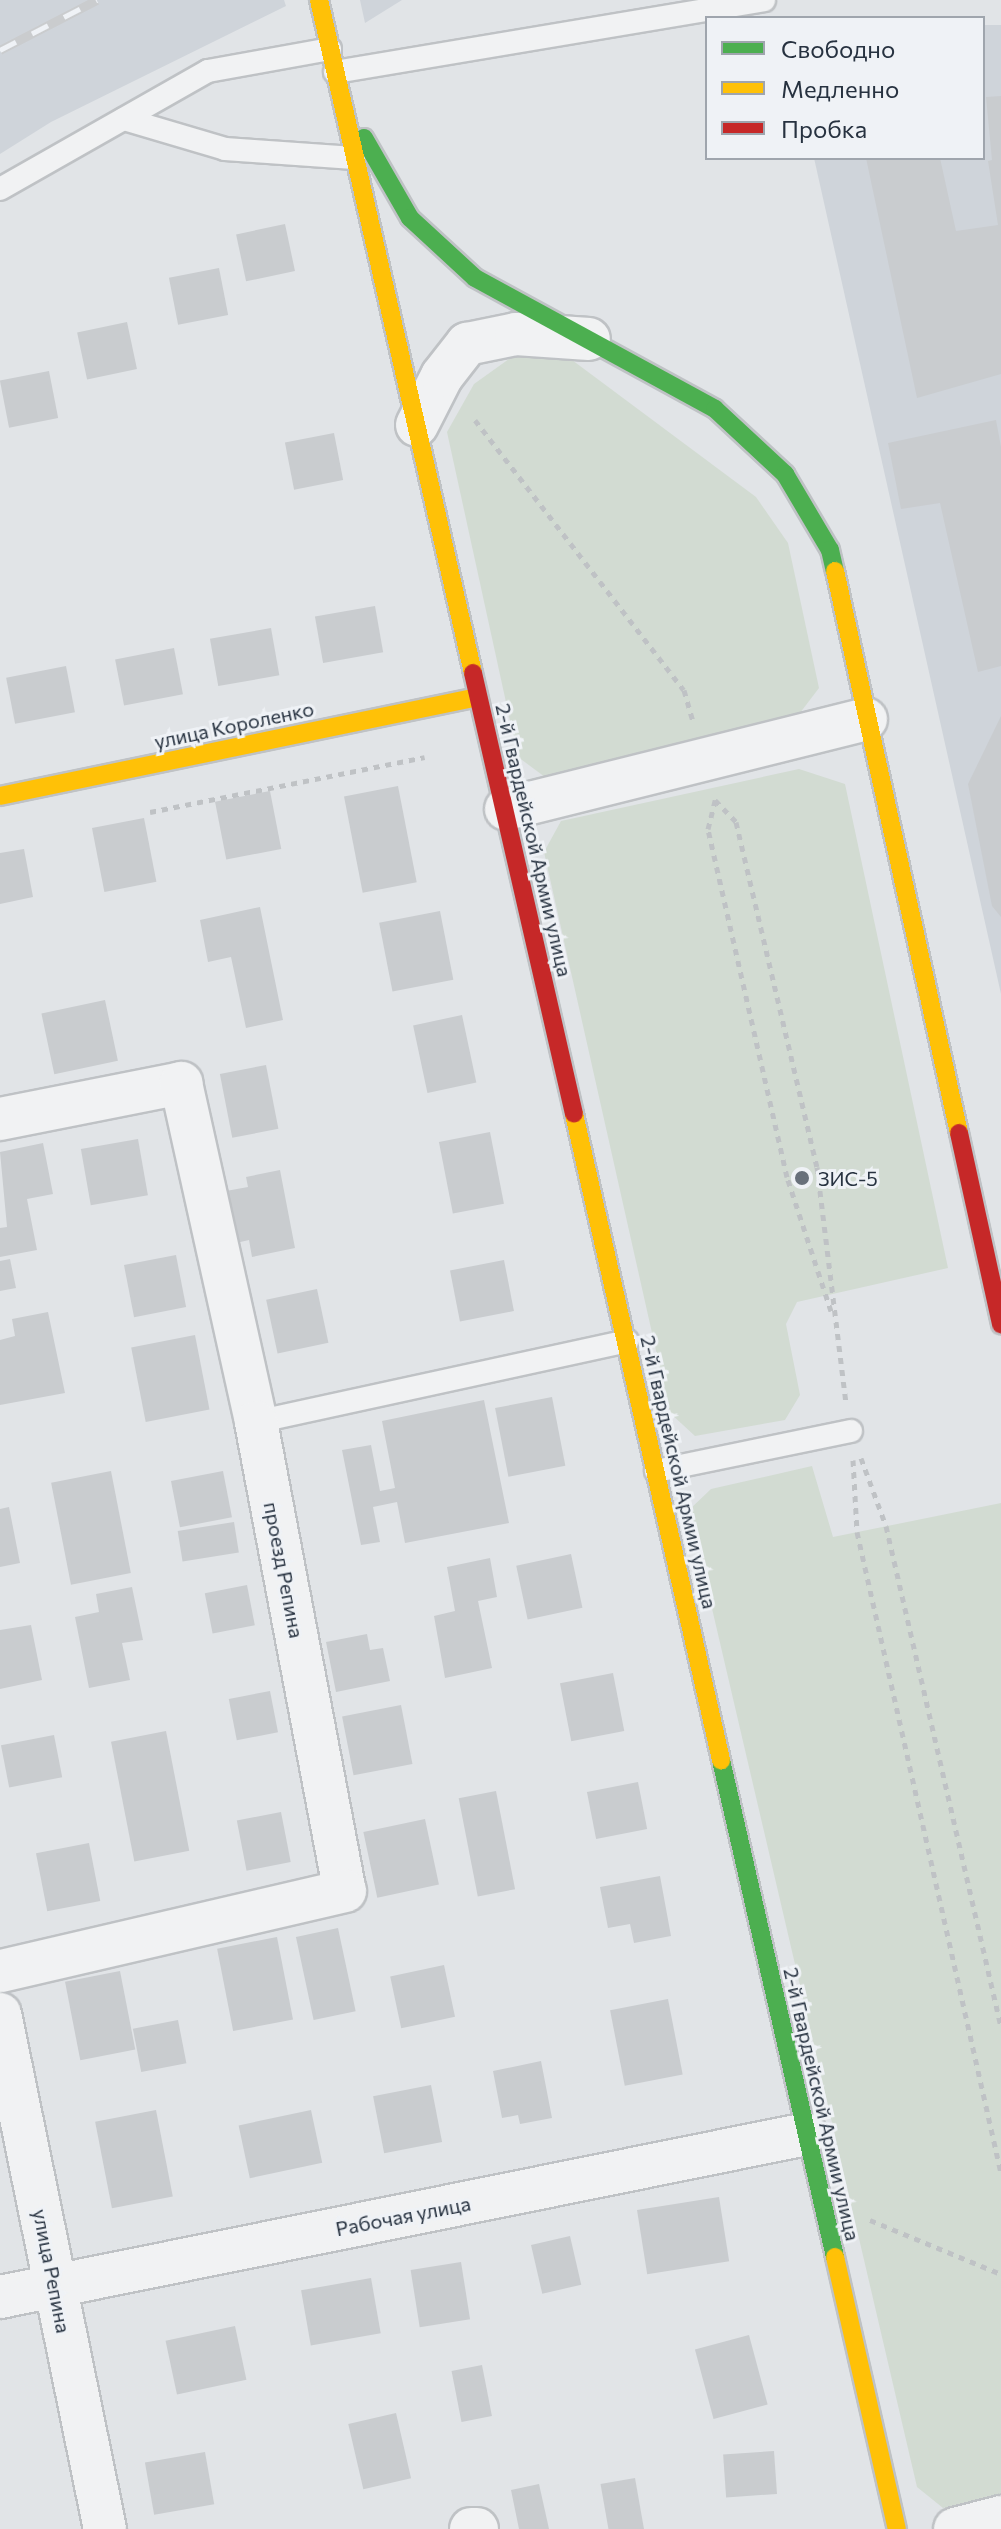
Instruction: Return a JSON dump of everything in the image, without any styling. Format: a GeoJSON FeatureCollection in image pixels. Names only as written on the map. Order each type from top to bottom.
{"type":"FeatureCollection","features":[{"type":"Feature","properties":{"kind":"main road","name":"2-й Гвардейской Армии улица"},"geometry":{"type":"LineString","coordinates":[[319,0],[897,2529]]}},
{"type":"Feature","properties":{"kind":"main road"},"geometry":{"type":"LineString","coordinates":[[341,98],[410,218],[475,278],[715,409],[785,474],[830,550],[1001,1324]]}},
{"type":"Feature","properties":{"kind":"main road","name":"улица Короленко"},"geometry":{"type":"LineString","coordinates":[[0,796],[477,697]]}},
{"type":"Feature","properties":{"kind":"street"},"geometry":{"type":"LineString","coordinates":[[417,425],[442,376],[467,344],[516,334],[589,339]]}},
{"type":"Feature","properties":{"kind":"street"},"geometry":{"type":"LineString","coordinates":[[506,809],[866,719]]}},
{"type":"Feature","properties":{"kind":"street","name":"проезд Репина"},"geometry":{"type":"LineString","coordinates":[[0,1119],[181,1083],[256,1422],[345,1891],[0,1971]]}},
{"type":"Feature","properties":{"kind":"street","name":"улица Репина"},"geometry":{"type":"LineString","coordinates":[[0,2014],[105,2529]]}},
{"type":"Feature","properties":{"kind":"street","name":"Рабочая улица"},"geometry":{"type":"LineString","coordinates":[[0,2297],[806,2134]]}},
{"type":"Feature","properties":{"kind":"street"},"geometry":{"type":"LineString","coordinates":[[955,2529],[1001,2517]]}},
{"type":"Feature","properties":{"kind":"lane"},"geometry":{"type":"LineString","coordinates":[[335,72],[764,0]]}},
{"type":"Feature","properties":{"kind":"lane"},"geometry":{"type":"LineString","coordinates":[[0,189],[208,71],[330,49]]}},
{"type":"Feature","properties":{"kind":"lane"},"geometry":{"type":"LineString","coordinates":[[124,119],[225,149],[354,158]]}},
{"type":"Feature","properties":{"kind":"lane"},"geometry":{"type":"LineString","coordinates":[[256,1422],[627,1341]]}},
{"type":"Feature","properties":{"kind":"lane"},"geometry":{"type":"LineString","coordinates":[[656,1471],[851,1431]]}},
{"type":"Feature","properties":{"kind":"path"},"geometry":{"type":"LineString","coordinates":[[475,420],[684,690],[715,800],[736,822],[810,1137],[831,1311],[851,1431],[857,1532],[1001,2173]]}},
{"type":"Feature","properties":{"kind":"path"},"geometry":{"type":"LineString","coordinates":[[137,814],[425,757]]}},
{"type":"Feature","properties":{"kind":"path"},"geometry":{"type":"LineString","coordinates":[[715,800],[708,829],[718,874],[787,1177],[831,1311]]}},
{"type":"Feature","properties":{"kind":"path"},"geometry":{"type":"LineString","coordinates":[[851,1431],[886,1526],[1001,2027]]}},
{"type":"Feature","properties":{"kind":"path"},"geometry":{"type":"LineString","coordinates":[[821,2200],[1001,2274]]}},
{"type":"Feature","properties":{"kind":"shaded area"},"geometry":{"type":"Polygon","coordinates":[[[0,0],[284,0],[286,6],[51,122],[0,154],[0,0]]]}},
{"type":"Feature","properties":{"kind":"shaded area"},"geometry":{"type":"Polygon","coordinates":[[[360,0],[402,0],[365,23],[360,0]]]}},
{"type":"Feature","properties":{"kind":"shaded area"},"geometry":{"type":"Polygon","coordinates":[[[985,25],[1001,25],[1001,994],[814,160],[985,160],[985,25]]]}},
{"type":"Feature","properties":{"kind":"shaded area"},"geometry":{"type":"Polygon","coordinates":[[[516,354],[568,357],[756,497],[788,543],[819,688],[787,730],[553,783],[518,757],[447,432],[474,384],[516,354]]]}},
{"type":"Feature","properties":{"kind":"shaded area"},"geometry":{"type":"Polygon","coordinates":[[[799,769],[845,784],[948,1268],[797,1302],[786,1324],[800,1395],[785,1420],[695,1436],[670,1413],[544,852],[561,821],[799,769]]]}},
{"type":"Feature","properties":{"kind":"shaded area"},"geometry":{"type":"Polygon","coordinates":[[[812,1466],[833,1537],[1001,1503],[1001,2496],[943,2508],[917,2487],[689,1510],[711,1489],[812,1466]]]}},
{"type":"Feature","properties":{"kind":"building"},"geometry":{"type":"Polygon","coordinates":[[[1001,96],[1001,374],[917,398],[866,160],[940,160],[956,231],[998,225],[988,161],[992,160],[986,97],[1001,96]]]}},
{"type":"Feature","properties":{"kind":"building"},"geometry":{"type":"Polygon","coordinates":[[[285,224],[295,271],[246,281],[236,234],[285,224]]]}},
{"type":"Feature","properties":{"kind":"building"},"geometry":{"type":"Polygon","coordinates":[[[219,268],[228,315],[178,325],[169,278],[219,268]]]}},
{"type":"Feature","properties":{"kind":"building"},"geometry":{"type":"Polygon","coordinates":[[[127,322],[137,369],[87,380],[77,333],[127,322]]]}},
{"type":"Feature","properties":{"kind":"building"},"geometry":{"type":"Polygon","coordinates":[[[49,371],[58,418],[9,428],[0,381],[49,371]]]}},
{"type":"Feature","properties":{"kind":"building"},"geometry":{"type":"Polygon","coordinates":[[[996,420],[1001,447],[1001,666],[978,672],[940,503],[901,509],[888,443],[996,420]]]}},
{"type":"Feature","properties":{"kind":"building"},"geometry":{"type":"Polygon","coordinates":[[[334,433],[343,480],[294,490],[285,443],[334,433]]]}},
{"type":"Feature","properties":{"kind":"building"},"geometry":{"type":"Polygon","coordinates":[[[375,606],[383,652],[323,663],[315,617],[375,606]]]}},
{"type":"Feature","properties":{"kind":"building"},"geometry":{"type":"Polygon","coordinates":[[[271,628],[279,675],[218,686],[210,639],[271,628]]]}},
{"type":"Feature","properties":{"kind":"building"},"geometry":{"type":"Polygon","coordinates":[[[174,648],[183,694],[124,706],[115,659],[174,648]]]}},
{"type":"Feature","properties":{"kind":"building"},"geometry":{"type":"Polygon","coordinates":[[[66,666],[75,712],[15,724],[6,678],[66,666]]]}},
{"type":"Feature","properties":{"kind":"building"},"geometry":{"type":"Polygon","coordinates":[[[1001,716],[1001,917],[992,906],[968,784],[1001,716]]]}},
{"type":"Feature","properties":{"kind":"building"},"geometry":{"type":"Polygon","coordinates":[[[398,786],[417,882],[363,893],[344,796],[398,786]]]}},
{"type":"Feature","properties":{"kind":"building"},"geometry":{"type":"Polygon","coordinates":[[[270,791],[281,849],[226,860],[215,802],[270,791]]]}},
{"type":"Feature","properties":{"kind":"building"},"geometry":{"type":"Polygon","coordinates":[[[144,818],[156,882],[104,892],[92,828],[144,818]]]}},
{"type":"Feature","properties":{"kind":"building"},"geometry":{"type":"Polygon","coordinates":[[[24,849],[33,897],[0,904],[0,853],[24,849]]]}},
{"type":"Feature","properties":{"kind":"building"},"geometry":{"type":"Polygon","coordinates":[[[260,907],[283,1020],[246,1028],[231,957],[208,962],[200,920],[260,907]]]}},
{"type":"Feature","properties":{"kind":"building"},"geometry":{"type":"Polygon","coordinates":[[[440,911],[453,980],[392,992],[379,923],[440,911]]]}},
{"type":"Feature","properties":{"kind":"building"},"geometry":{"type":"Polygon","coordinates":[[[105,1000],[118,1061],[54,1074],[41,1014],[105,1000]]]}},
{"type":"Feature","properties":{"kind":"building"},"geometry":{"type":"Polygon","coordinates":[[[462,1015],[476,1082],[427,1093],[413,1025],[462,1015]]]}},
{"type":"Feature","properties":{"kind":"building"},"geometry":{"type":"Polygon","coordinates":[[[266,1065],[278,1129],[232,1138],[220,1074],[266,1065]]]}},
{"type":"Feature","properties":{"kind":"building"},"geometry":{"type":"Polygon","coordinates":[[[490,1132],[504,1204],[453,1214],[439,1142],[490,1132]]]}},
{"type":"Feature","properties":{"kind":"building"},"geometry":{"type":"Polygon","coordinates":[[[138,1139],[148,1195],[91,1205],[81,1149],[138,1139]]]}},
{"type":"Feature","properties":{"kind":"building"},"geometry":{"type":"Polygon","coordinates":[[[43,1143],[53,1194],[27,1199],[37,1250],[0,1257],[0,1228],[7,1227],[0,1152],[43,1143]]]}},
{"type":"Feature","properties":{"kind":"building"},"geometry":{"type":"Polygon","coordinates":[[[280,1170],[295,1248],[252,1257],[249,1240],[236,1243],[226,1191],[248,1187],[246,1177],[280,1170]]]}},
{"type":"Feature","properties":{"kind":"building"},"geometry":{"type":"Polygon","coordinates":[[[176,1255],[186,1307],[134,1317],[124,1265],[176,1255]]]}},
{"type":"Feature","properties":{"kind":"building"},"geometry":{"type":"Polygon","coordinates":[[[10,1259],[16,1288],[0,1291],[0,1261],[10,1259]]]}},
{"type":"Feature","properties":{"kind":"building"},"geometry":{"type":"Polygon","coordinates":[[[504,1260],[514,1311],[460,1322],[450,1270],[504,1260]]]}},
{"type":"Feature","properties":{"kind":"building"},"geometry":{"type":"Polygon","coordinates":[[[317,1289],[328,1343],[278,1354],[266,1300],[317,1289]]]}},
{"type":"Feature","properties":{"kind":"building"},"geometry":{"type":"Polygon","coordinates":[[[48,1312],[65,1393],[0,1405],[0,1340],[15,1336],[12,1319],[48,1312]]]}},
{"type":"Feature","properties":{"kind":"building"},"geometry":{"type":"Polygon","coordinates":[[[195,1335],[210,1410],[146,1422],[131,1347],[195,1335]]]}},
{"type":"Feature","properties":{"kind":"building"},"geometry":{"type":"Polygon","coordinates":[[[552,1397],[565,1466],[508,1477],[495,1408],[552,1397]]]}},
{"type":"Feature","properties":{"kind":"building"},"geometry":{"type":"Polygon","coordinates":[[[484,1400],[509,1523],[405,1543],[397,1502],[373,1507],[380,1542],[361,1545],[342,1450],[371,1445],[380,1491],[395,1488],[382,1421],[484,1400]]]}},
{"type":"Feature","properties":{"kind":"building"},"geometry":{"type":"Polygon","coordinates":[[[111,1471],[131,1573],[71,1585],[51,1483],[111,1471]]]}},
{"type":"Feature","properties":{"kind":"building"},"geometry":{"type":"Polygon","coordinates":[[[223,1471],[232,1517],[180,1527],[171,1481],[223,1471]]]}},
{"type":"Feature","properties":{"kind":"building"},"geometry":{"type":"Polygon","coordinates":[[[9,1507],[20,1563],[0,1567],[0,1509],[9,1507]]]}},
{"type":"Feature","properties":{"kind":"building"},"geometry":{"type":"Polygon","coordinates":[[[234,1522],[239,1553],[183,1562],[178,1531],[234,1522]]]}},
{"type":"Feature","properties":{"kind":"building"},"geometry":{"type":"Polygon","coordinates":[[[571,1554],[582,1608],[528,1619],[516,1566],[571,1554]]]}},
{"type":"Feature","properties":{"kind":"building"},"geometry":{"type":"Polygon","coordinates":[[[490,1558],[497,1597],[478,1601],[492,1668],[445,1678],[434,1616],[455,1611],[447,1567],[490,1558]]]}},
{"type":"Feature","properties":{"kind":"building"},"geometry":{"type":"Polygon","coordinates":[[[247,1585],[255,1625],[213,1633],[205,1593],[247,1585]]]}},
{"type":"Feature","properties":{"kind":"building"},"geometry":{"type":"Polygon","coordinates":[[[132,1587],[143,1640],[122,1643],[130,1680],[89,1688],[75,1617],[99,1612],[96,1594],[132,1587]]]}},
{"type":"Feature","properties":{"kind":"building"},"geometry":{"type":"Polygon","coordinates":[[[31,1625],[42,1680],[0,1689],[0,1630],[31,1625]]]}},
{"type":"Feature","properties":{"kind":"building"},"geometry":{"type":"Polygon","coordinates":[[[367,1634],[370,1650],[383,1648],[390,1681],[336,1692],[326,1642],[367,1634]]]}},
{"type":"Feature","properties":{"kind":"building"},"geometry":{"type":"Polygon","coordinates":[[[613,1673],[624,1731],[571,1741],[560,1683],[613,1673]]]}},
{"type":"Feature","properties":{"kind":"building"},"geometry":{"type":"Polygon","coordinates":[[[270,1691],[278,1732],[237,1740],[229,1699],[270,1691]]]}},
{"type":"Feature","properties":{"kind":"building"},"geometry":{"type":"Polygon","coordinates":[[[401,1705],[412,1764],[354,1775],[342,1716],[401,1705]]]}},
{"type":"Feature","properties":{"kind":"building"},"geometry":{"type":"Polygon","coordinates":[[[166,1731],[189,1851],[134,1861],[111,1742],[166,1731]]]}},
{"type":"Feature","properties":{"kind":"building"},"geometry":{"type":"Polygon","coordinates":[[[54,1735],[62,1777],[9,1788],[1,1745],[54,1735]]]}},
{"type":"Feature","properties":{"kind":"building"},"geometry":{"type":"Polygon","coordinates":[[[638,1782],[647,1829],[596,1839],[587,1792],[638,1782]]]}},
{"type":"Feature","properties":{"kind":"building"},"geometry":{"type":"Polygon","coordinates":[[[496,1791],[515,1889],[478,1896],[459,1798],[496,1791]]]}},
{"type":"Feature","properties":{"kind":"building"},"geometry":{"type":"Polygon","coordinates":[[[281,1812],[291,1862],[247,1871],[237,1821],[281,1812]]]}},
{"type":"Feature","properties":{"kind":"building"},"geometry":{"type":"Polygon","coordinates":[[[425,1819],[439,1885],[377,1898],[363,1832],[425,1819]]]}},
{"type":"Feature","properties":{"kind":"building"},"geometry":{"type":"Polygon","coordinates":[[[89,1843],[100,1901],[47,1911],[36,1853],[89,1843]]]}},
{"type":"Feature","properties":{"kind":"building"},"geometry":{"type":"Polygon","coordinates":[[[660,1876],[671,1936],[634,1943],[630,1924],[608,1928],[600,1887],[660,1876]]]}},
{"type":"Feature","properties":{"kind":"building"},"geometry":{"type":"Polygon","coordinates":[[[338,1928],[356,2011],[314,2020],[296,1937],[338,1928]]]}},
{"type":"Feature","properties":{"kind":"building"},"geometry":{"type":"Polygon","coordinates":[[[277,1937],[293,2019],[233,2031],[217,1949],[277,1937]]]}},
{"type":"Feature","properties":{"kind":"building"},"geometry":{"type":"Polygon","coordinates":[[[444,1965],[455,2017],[401,2028],[390,1976],[444,1965]]]}},
{"type":"Feature","properties":{"kind":"building"},"geometry":{"type":"Polygon","coordinates":[[[120,1971],[135,2050],[80,2060],[65,1982],[120,1971]]]}},
{"type":"Feature","properties":{"kind":"building"},"geometry":{"type":"Polygon","coordinates":[[[668,1999],[683,2075],[625,2086],[610,2010],[668,1999]]]}},
{"type":"Feature","properties":{"kind":"building"},"geometry":{"type":"Polygon","coordinates":[[[178,2020],[186,2063],[141,2072],[133,2029],[178,2020]]]}},
{"type":"Feature","properties":{"kind":"building"},"geometry":{"type":"Polygon","coordinates":[[[541,2061],[552,2118],[520,2124],[518,2115],[502,2118],[493,2071],[541,2061]]]}},
{"type":"Feature","properties":{"kind":"building"},"geometry":{"type":"Polygon","coordinates":[[[431,2085],[442,2142],[384,2153],[373,2096],[431,2085]]]}},
{"type":"Feature","properties":{"kind":"building"},"geometry":{"type":"Polygon","coordinates":[[[156,2110],[173,2196],[112,2208],[95,2122],[156,2110]]]}},
{"type":"Feature","properties":{"kind":"building"},"geometry":{"type":"Polygon","coordinates":[[[311,2110],[322,2163],[250,2178],[239,2125],[311,2110]]]}},
{"type":"Feature","properties":{"kind":"building"},"geometry":{"type":"Polygon","coordinates":[[[719,2197],[729,2261],[647,2274],[637,2210],[719,2197]]]}},
{"type":"Feature","properties":{"kind":"building"},"geometry":{"type":"Polygon","coordinates":[[[570,2236],[581,2285],[542,2294],[531,2245],[570,2236]]]}},
{"type":"Feature","properties":{"kind":"building"},"geometry":{"type":"Polygon","coordinates":[[[461,2262],[470,2319],[420,2327],[411,2270],[461,2262]]]}},
{"type":"Feature","properties":{"kind":"building"},"geometry":{"type":"Polygon","coordinates":[[[371,2278],[381,2333],[311,2345],[301,2290],[371,2278]]]}},
{"type":"Feature","properties":{"kind":"building"},"geometry":{"type":"Polygon","coordinates":[[[235,2326],[246,2380],[177,2395],[166,2341],[235,2326]]]}},
{"type":"Feature","properties":{"kind":"building"},"geometry":{"type":"Polygon","coordinates":[[[749,2335],[768,2405],[714,2419],[695,2349],[749,2335]]]}},
{"type":"Feature","properties":{"kind":"building"},"geometry":{"type":"Polygon","coordinates":[[[482,2365],[492,2416],[461,2422],[452,2371],[482,2365]]]}},
{"type":"Feature","properties":{"kind":"building"},"geometry":{"type":"Polygon","coordinates":[[[396,2413],[411,2478],[363,2489],[348,2424],[396,2413]]]}},
{"type":"Feature","properties":{"kind":"building"},"geometry":{"type":"Polygon","coordinates":[[[774,2451],[777,2494],[726,2497],[723,2455],[774,2451]]]}},
{"type":"Feature","properties":{"kind":"building"},"geometry":{"type":"Polygon","coordinates":[[[205,2452],[214,2504],[154,2515],[145,2463],[205,2452]]]}},
{"type":"Feature","properties":{"kind":"building"},"geometry":{"type":"Polygon","coordinates":[[[635,2478],[644,2529],[608,2529],[601,2484],[635,2478]]]}},
{"type":"Feature","properties":{"kind":"building"},"geometry":{"type":"Polygon","coordinates":[[[539,2484],[549,2529],[519,2529],[511,2490],[539,2484]]]}},
{"type":"Feature","properties":{"kind":"railway"},"geometry":{"type":"LineString","coordinates":[[0,50],[97,0]]}},
{"type":"Feature","properties":{"kind":"traffic: fast"},"geometry":{"type":"LineString","coordinates":[[364,138],[410,218],[475,278],[715,409],[785,474],[830,550],[835,571]]}},
{"type":"Feature","properties":{"kind":"traffic: fast"},"geometry":{"type":"LineString","coordinates":[[721,1760],[835,2257]]}},
{"type":"Feature","properties":{"kind":"traffic: slow"},"geometry":{"type":"LineString","coordinates":[[319,0],[473,673]]}},
{"type":"Feature","properties":{"kind":"traffic: slow"},"geometry":{"type":"LineString","coordinates":[[835,571],[959,1133]]}},
{"type":"Feature","properties":{"kind":"traffic: slow"},"geometry":{"type":"LineString","coordinates":[[0,796],[477,697]]}},
{"type":"Feature","properties":{"kind":"traffic: slow"},"geometry":{"type":"LineString","coordinates":[[574,1114],[721,1760]]}},
{"type":"Feature","properties":{"kind":"traffic: slow"},"geometry":{"type":"LineString","coordinates":[[835,2257],[897,2529]]}},
{"type":"Feature","properties":{"kind":"traffic: jam"},"geometry":{"type":"LineString","coordinates":[[473,673],[574,1114]]}},
{"type":"Feature","properties":{"kind":"traffic: jam"},"geometry":{"type":"LineString","coordinates":[[959,1133],[1001,1324]]}},
{"type":"Feature","properties":{"kind":"place","name":"ЗИС-5"},"geometry":{"type":"Point","coordinates":[802,1178]}}]}
